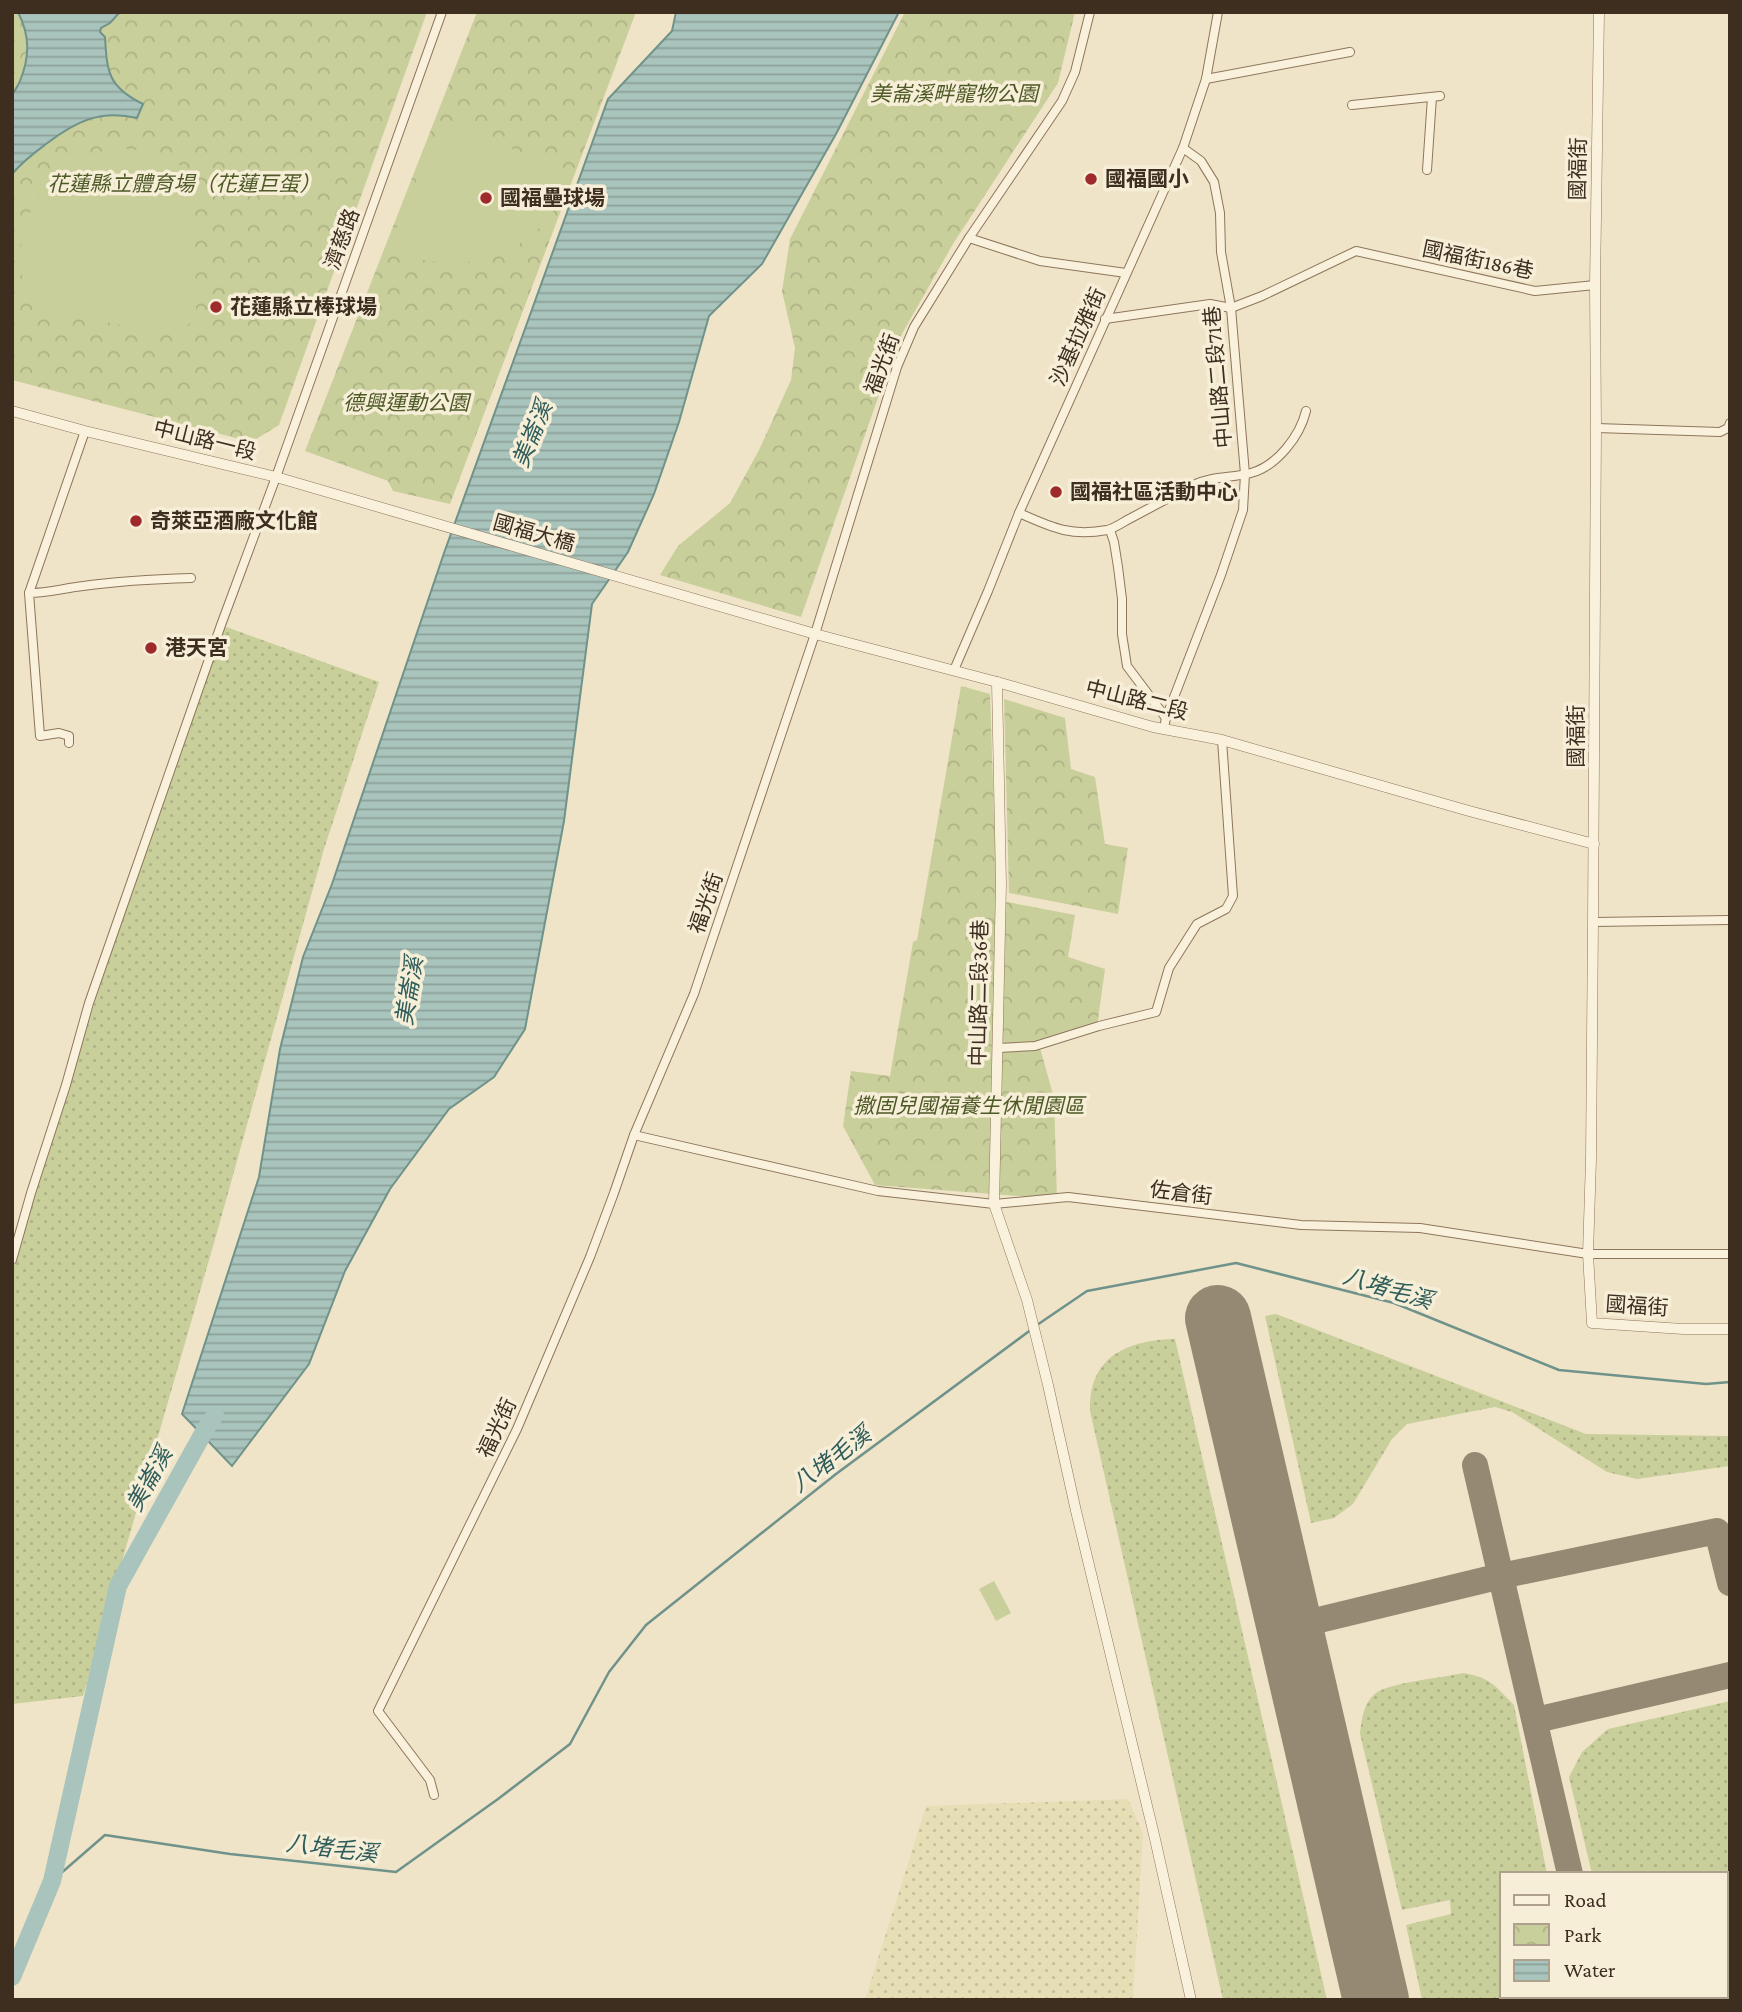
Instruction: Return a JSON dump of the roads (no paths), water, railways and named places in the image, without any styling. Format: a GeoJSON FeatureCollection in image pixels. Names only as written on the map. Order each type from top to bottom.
{"type":"FeatureCollection","features":[{"type":"Feature","properties":{"kind":"street","name":"濟慈路"},"geometry":{"type":"LineString","coordinates":[[12,1260],[89,1003],[221,625],[442,12]]}},
{"type":"Feature","properties":{"kind":"street","name":"福光街"},"geometry":{"type":"LineString","coordinates":[[434,1795],[430,1780],[378,1711],[517,1429],[590,1257],[634,1135],[694,994],[815,634],[897,367],[915,327],[969,238],[1062,101],[1075,72],[1090,12]]}},
{"type":"Feature","properties":{"kind":"street","name":"沙基拉雅街"},"geometry":{"type":"LineString","coordinates":[[954,670],[1018,513],[1183,148],[1206,79],[1218,12]]}},
{"type":"Feature","properties":{"kind":"street","name":"國福街"},"geometry":{"type":"LineString","coordinates":[[1599,12],[1595,285],[1594,922],[1588,1254],[1592,1323],[1730,1329]]}},
{"type":"Feature","properties":{"kind":"street"},"geometry":{"type":"LineString","coordinates":[[1206,79],[1350,52]]}},
{"type":"Feature","properties":{"kind":"street"},"geometry":{"type":"LineString","coordinates":[[1352,105],[1436,97],[1427,170]]}},
{"type":"Feature","properties":{"kind":"street","name":"中山路二段71巷"},"geometry":{"type":"LineString","coordinates":[[1165,723],[1243,510],[1245,474],[1231,308],[1221,252],[1220,213],[1214,182],[1201,161],[1183,148]]}},
{"type":"Feature","properties":{"kind":"street"},"geometry":{"type":"LineString","coordinates":[[969,238],[1040,261],[1126,273]]}},
{"type":"Feature","properties":{"kind":"street","name":"國福街186巷"},"geometry":{"type":"LineString","coordinates":[[1231,308],[1356,251],[1535,291],[1595,285]]}},
{"type":"Feature","properties":{"kind":"street"},"geometry":{"type":"LineString","coordinates":[[1105,319],[1210,304],[1231,308]]}},
{"type":"Feature","properties":{"kind":"street","name":"中山路一段"},"geometry":{"type":"LineString","coordinates":[[12,411],[276,477],[387,510]]}},
{"type":"Feature","properties":{"kind":"street"},"geometry":{"type":"LineString","coordinates":[[1018,513],[1072,533],[1110,530],[1200,481],[1256,471],[1273,461],[1303,424],[1306,411]]}},
{"type":"Feature","properties":{"kind":"street"},"geometry":{"type":"LineString","coordinates":[[1596,428],[1720,432],[1725,431],[1730,423]]}},
{"type":"Feature","properties":{"kind":"street"},"geometry":{"type":"LineString","coordinates":[[69,743],[69,736],[64,734],[40,736],[29,593],[85,431]]}},
{"type":"Feature","properties":{"kind":"street","name":"國福大橋"},"geometry":{"type":"LineString","coordinates":[[387,510],[671,592]]}},
{"type":"Feature","properties":{"kind":"street"},"geometry":{"type":"LineString","coordinates":[[1110,530],[1122,599],[1122,634],[1127,666],[1165,723]]}},
{"type":"Feature","properties":{"kind":"street"},"geometry":{"type":"LineString","coordinates":[[29,593],[142,579],[191,578]]}},
{"type":"Feature","properties":{"kind":"street","name":"中山路二段"},"geometry":{"type":"LineString","coordinates":[[671,592],[1153,727],[1165,723],[1469,811],[1594,844]]}},
{"type":"Feature","properties":{"kind":"street","name":"中山路二段36巷"},"geometry":{"type":"LineString","coordinates":[[997,682],[1001,884],[994,1204],[1027,1300],[1191,2000]]}},
{"type":"Feature","properties":{"kind":"street"},"geometry":{"type":"LineString","coordinates":[[998,1048],[1035,1046],[1156,1012],[1169,968],[1197,924],[1226,909],[1233,895],[1222,740]]}},
{"type":"Feature","properties":{"kind":"street"},"geometry":{"type":"LineString","coordinates":[[1594,922],[1730,920]]}},
{"type":"Feature","properties":{"kind":"street","name":"佐倉街"},"geometry":{"type":"LineString","coordinates":[[634,1135],[878,1191],[994,1204],[1068,1197],[1301,1225],[1420,1228],[1588,1254],[1730,1254]]}},
{"type":"Feature","properties":{"kind":"water"},"geometry":{"type":"Polygon","coordinates":[[[18,12],[120,12],[101,28],[100,32],[105,37],[109,69],[116,85],[143,104],[137,118],[100,116],[78,124],[37,151],[13,173],[11,101],[27,55],[25,29],[18,12]]]}},
{"type":"Feature","properties":{"kind":"water"},"geometry":{"type":"Polygon","coordinates":[[[676,12],[899,12],[836,134],[762,264],[709,316],[679,422],[654,494],[628,552],[592,604],[564,821],[525,1029],[494,1077],[449,1109],[390,1189],[345,1271],[309,1364],[232,1466],[182,1414],[259,1177],[280,1049],[303,957],[332,884],[444,553],[608,99],[672,31],[676,12]]]}},
{"type":"Feature","properties":{"kind":"waterway","name":"八堵毛溪"},"geometry":{"type":"LineString","coordinates":[[1037,1325],[1087,1291],[1236,1263],[1394,1303],[1559,1370],[1706,1384],[1730,1382]]}},
{"type":"Feature","properties":{"kind":"waterway","name":"八堵毛溪"},"geometry":{"type":"LineString","coordinates":[[52,1881],[105,1835],[230,1854],[396,1872],[570,1744],[609,1672],[646,1625],[836,1474],[1032,1329]]}},
{"type":"Feature","properties":{"kind":"waterway","name":"美崙溪"},"geometry":{"type":"LineString","coordinates":[[12,1977],[52,1881],[118,1586],[215,1415]]}},
{"type":"Feature","properties":{"kind":"place","name":"國福國小"},"geometry":{"type":"Point","coordinates":[1091,179]}},
{"type":"Feature","properties":{"kind":"place","name":"國福壘球場"},"geometry":{"type":"Point","coordinates":[486,198]}},
{"type":"Feature","properties":{"kind":"place","name":"花蓮縣立棒球場"},"geometry":{"type":"Point","coordinates":[216,307]}},
{"type":"Feature","properties":{"kind":"place","name":"國福社區活動中心"},"geometry":{"type":"Point","coordinates":[1056,492]}},
{"type":"Feature","properties":{"kind":"place","name":"奇萊亞酒廠文化館"},"geometry":{"type":"Point","coordinates":[136,521]}},
{"type":"Feature","properties":{"kind":"place","name":"港天宮"},"geometry":{"type":"Point","coordinates":[151,648]}},
{"type":"Feature","properties":{"kind":"park label","name":"美崙溪畔寵物公園"},"geometry":{"type":"Point","coordinates":[954,94]}},
{"type":"Feature","properties":{"kind":"park label","name":"花蓮縣立體育場（花蓮巨蛋）"},"geometry":{"type":"Point","coordinates":[184,184]}},
{"type":"Feature","properties":{"kind":"park label","name":"德興運動公園"},"geometry":{"type":"Point","coordinates":[406,403]}},
{"type":"Feature","properties":{"kind":"park label","name":"撒固兒國福養生休閒園區"},"geometry":{"type":"Point","coordinates":[969,1106]}}]}
